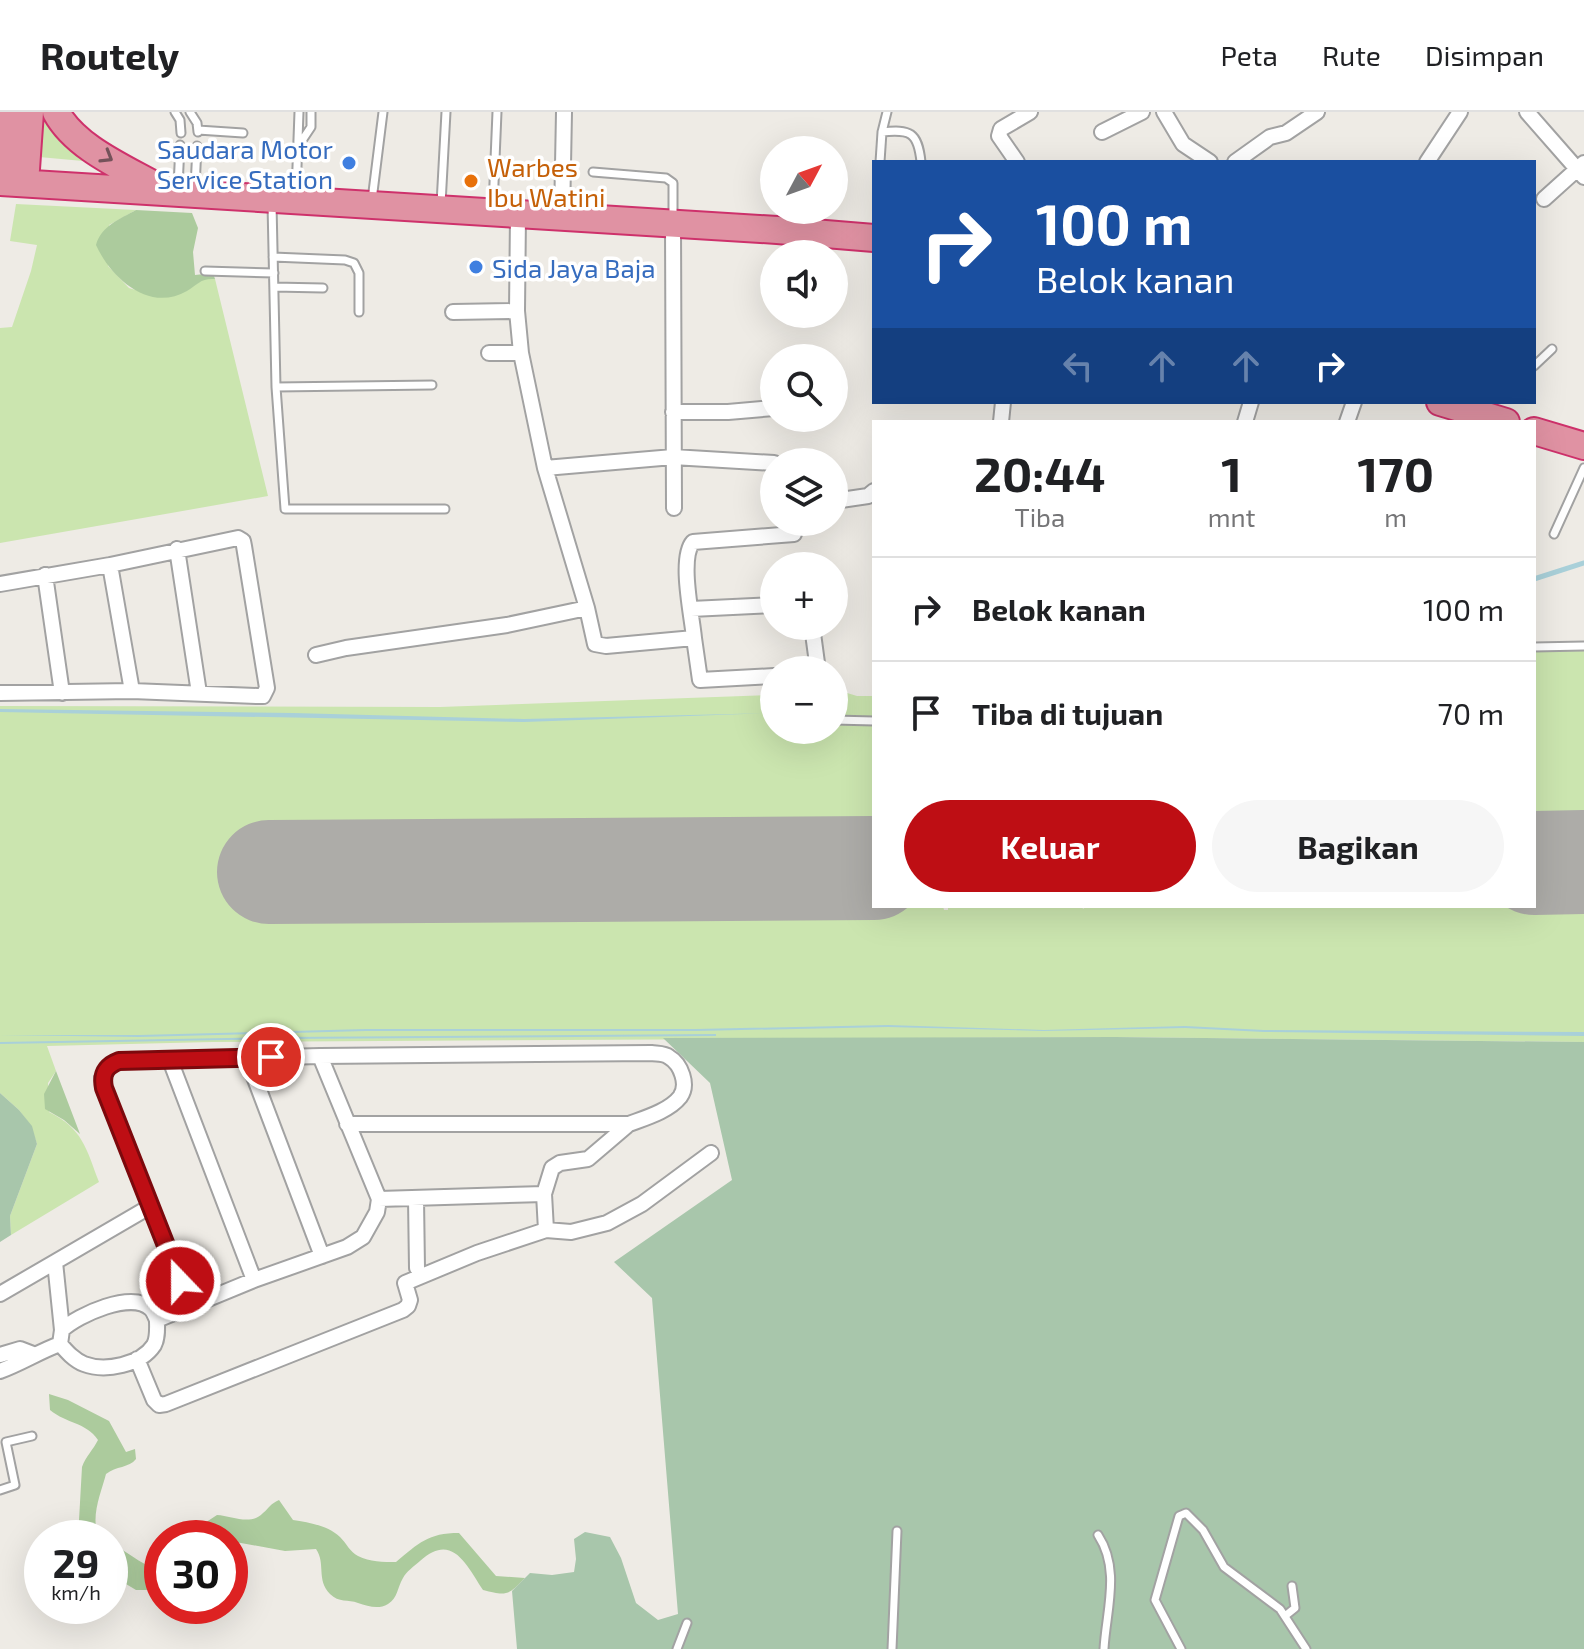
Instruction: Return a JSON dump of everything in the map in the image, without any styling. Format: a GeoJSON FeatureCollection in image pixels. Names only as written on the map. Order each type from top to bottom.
{"type":"FeatureCollection","features":[{"type":"Feature","properties":{"kind":"highway"},"geometry":{"type":"LineString","coordinates":[[10,182],[11,112]]}},
{"type":"Feature","properties":{"kind":"highway"},"geometry":{"type":"LineString","coordinates":[[10,182],[30,112]]}},
{"type":"Feature","properties":{"kind":"highway"},"geometry":{"type":"LineString","coordinates":[[56,112],[70,131],[88,146],[179,193]]}},
{"type":"Feature","properties":{"kind":"highway"},"geometry":{"type":"LineString","coordinates":[[10,182],[562,218],[673,224],[778,225],[872,236]]}},
{"type":"Feature","properties":{"kind":"highway"},"geometry":{"type":"LineString","coordinates":[[1448,404],[1493,415]]}},
{"type":"Feature","properties":{"kind":"highway"},"geometry":{"type":"LineString","coordinates":[[1536,432],[1584,446]]}},
{"type":"Feature","properties":{"kind":"street"},"geometry":{"type":"LineString","coordinates":[[562,218],[564,112]]}},
{"type":"Feature","properties":{"kind":"street"},"geometry":{"type":"LineString","coordinates":[[1016,160],[999,136],[1001,129],[1030,112]]}},
{"type":"Feature","properties":{"kind":"street"},"geometry":{"type":"LineString","coordinates":[[1102,132],[1142,112]]}},
{"type":"Feature","properties":{"kind":"street"},"geometry":{"type":"LineString","coordinates":[[1164,112],[1183,144],[1207,160]]}},
{"type":"Feature","properties":{"kind":"street"},"geometry":{"type":"LineString","coordinates":[[1238,160],[1270,137],[1281,136],[1317,112]]}},
{"type":"Feature","properties":{"kind":"street"},"geometry":{"type":"LineString","coordinates":[[1428,160],[1460,112]]}},
{"type":"Feature","properties":{"kind":"street"},"geometry":{"type":"LineString","coordinates":[[1527,112],[1582,170],[1544,199]]}},
{"type":"Feature","properties":{"kind":"street"},"geometry":{"type":"LineString","coordinates":[[506,214],[521,353],[545,468],[595,644],[694,638]]}},
{"type":"Feature","properties":{"kind":"street"},"geometry":{"type":"LineString","coordinates":[[673,224],[674,508]]}},
{"type":"Feature","properties":{"kind":"street"},"geometry":{"type":"LineString","coordinates":[[453,312],[517,311]]}},
{"type":"Feature","properties":{"kind":"street"},"geometry":{"type":"LineString","coordinates":[[489,353],[521,353]]}},
{"type":"Feature","properties":{"kind":"street"},"geometry":{"type":"LineString","coordinates":[[673,412],[760,409]]}},
{"type":"Feature","properties":{"kind":"street"},"geometry":{"type":"LineString","coordinates":[[545,468],[673,457],[760,462]]}},
{"type":"Feature","properties":{"kind":"street"},"geometry":{"type":"LineString","coordinates":[[848,499],[872,493]]}},
{"type":"Feature","properties":{"kind":"street"},"geometry":{"type":"LineString","coordinates":[[760,677],[700,680],[686,553],[693,542],[769,536]]}},
{"type":"Feature","properties":{"kind":"street"},"geometry":{"type":"LineString","coordinates":[[0,584],[110,565],[235,537],[243,541],[267,688],[263,696],[132,691],[0,693]]}},
{"type":"Feature","properties":{"kind":"street"},"geometry":{"type":"LineString","coordinates":[[177,549],[199,693]]}},
{"type":"Feature","properties":{"kind":"street"},"geometry":{"type":"LineString","coordinates":[[110,565],[132,691]]}},
{"type":"Feature","properties":{"kind":"street"},"geometry":{"type":"LineString","coordinates":[[45,575],[62,693]]}},
{"type":"Feature","properties":{"kind":"street"},"geometry":{"type":"LineString","coordinates":[[691,609],[760,606]]}},
{"type":"Feature","properties":{"kind":"street"},"geometry":{"type":"LineString","coordinates":[[316,655],[507,625],[587,608]]}},
{"type":"Feature","properties":{"kind":"street"},"geometry":{"type":"LineString","coordinates":[[190,1306],[102,1078],[111,1064],[119,1061],[320,1056],[666,1054],[681,1072],[683,1092],[677,1100],[656,1113],[629,1124],[588,1159],[552,1168],[544,1194],[546,1230]]}},
{"type":"Feature","properties":{"kind":"street"},"geometry":{"type":"LineString","coordinates":[[157,1320],[254,1280],[347,1247],[363,1237],[377,1212],[379,1199],[320,1056]]}},
{"type":"Feature","properties":{"kind":"street"},"geometry":{"type":"LineString","coordinates":[[247,1058],[322,1256]]}},
{"type":"Feature","properties":{"kind":"street"},"geometry":{"type":"LineString","coordinates":[[170,1060],[254,1280]]}},
{"type":"Feature","properties":{"kind":"street"},"geometry":{"type":"LineString","coordinates":[[347,1124],[629,1124]]}},
{"type":"Feature","properties":{"kind":"street"},"geometry":{"type":"LineString","coordinates":[[137,1359],[154,1400],[159,1405],[166,1404],[396,1313],[408,1306],[410,1300],[405,1283],[477,1253],[546,1230],[571,1232],[607,1223],[642,1204],[711,1153]]}},
{"type":"Feature","properties":{"kind":"street"},"geometry":{"type":"LineString","coordinates":[[379,1199],[544,1194]]}},
{"type":"Feature","properties":{"kind":"street"},"geometry":{"type":"LineString","coordinates":[[416,1199],[417,1268]]}},
{"type":"Feature","properties":{"kind":"street"},"geometry":{"type":"LineString","coordinates":[[0,1294],[151,1206]]}},
{"type":"Feature","properties":{"kind":"street"},"geometry":{"type":"LineString","coordinates":[[0,1371],[25,1363],[33,1354],[61,1337],[84,1314],[114,1305],[135,1302],[150,1307],[157,1320],[158,1333],[154,1345],[137,1359],[104,1367],[85,1365],[70,1356],[61,1337],[55,1262]]}},
{"type":"Feature","properties":{"kind":"street"},"geometry":{"type":"LineString","coordinates":[[0,1355],[20,1349],[33,1354]]}},
{"type":"Feature","properties":{"kind":"lane"},"geometry":{"type":"LineString","coordinates":[[175,112],[180,120],[181,133]]}},
{"type":"Feature","properties":{"kind":"lane"},"geometry":{"type":"LineString","coordinates":[[190,112],[198,132],[243,133]]}},
{"type":"Feature","properties":{"kind":"lane"},"geometry":{"type":"LineString","coordinates":[[299,112],[298,147],[273,257],[276,387],[285,509],[445,509]]}},
{"type":"Feature","properties":{"kind":"lane"},"geometry":{"type":"LineString","coordinates":[[298,147],[311,127],[311,112]]}},
{"type":"Feature","properties":{"kind":"lane"},"geometry":{"type":"LineString","coordinates":[[371,206],[383,112]]}},
{"type":"Feature","properties":{"kind":"lane"},"geometry":{"type":"LineString","coordinates":[[441,210],[446,112]]}},
{"type":"Feature","properties":{"kind":"lane"},"geometry":{"type":"LineString","coordinates":[[497,112],[506,214]]}},
{"type":"Feature","properties":{"kind":"lane"},"geometry":{"type":"LineString","coordinates":[[880,160],[887,112]]}},
{"type":"Feature","properties":{"kind":"lane"},"geometry":{"type":"LineString","coordinates":[[882,132],[901,130],[911,134],[918,141],[921,160]]}},
{"type":"Feature","properties":{"kind":"lane"},"geometry":{"type":"LineString","coordinates":[[179,193],[180,145]]}},
{"type":"Feature","properties":{"kind":"lane"},"geometry":{"type":"LineString","coordinates":[[179,193],[197,146]]}},
{"type":"Feature","properties":{"kind":"lane"},"geometry":{"type":"LineString","coordinates":[[593,172],[666,178],[673,183],[673,224]]}},
{"type":"Feature","properties":{"kind":"lane"},"geometry":{"type":"LineString","coordinates":[[273,257],[345,260],[358,268],[359,312]]}},
{"type":"Feature","properties":{"kind":"lane"},"geometry":{"type":"LineString","coordinates":[[205,271],[274,273]]}},
{"type":"Feature","properties":{"kind":"lane"},"geometry":{"type":"LineString","coordinates":[[274,287],[323,288]]}},
{"type":"Feature","properties":{"kind":"lane"},"geometry":{"type":"LineString","coordinates":[[1536,364],[1552,349]]}},
{"type":"Feature","properties":{"kind":"lane"},"geometry":{"type":"LineString","coordinates":[[276,387],[432,385]]}},
{"type":"Feature","properties":{"kind":"lane"},"geometry":{"type":"LineString","coordinates":[[1554,534],[1584,468]]}},
{"type":"Feature","properties":{"kind":"lane"},"geometry":{"type":"LineString","coordinates":[[1536,647],[1584,646]]}},
{"type":"Feature","properties":{"kind":"lane"},"geometry":{"type":"LineString","coordinates":[[848,720],[872,721]]}},
{"type":"Feature","properties":{"kind":"lane"},"geometry":{"type":"LineString","coordinates":[[0,1490],[15,1485],[6,1442],[32,1436]]}},
{"type":"Feature","properties":{"kind":"lane"},"geometry":{"type":"LineString","coordinates":[[1181,1649],[1155,1600],[1174,1528],[1179,1516],[1186,1513],[1203,1530],[1224,1567],[1280,1609],[1306,1649]]}},
{"type":"Feature","properties":{"kind":"lane"},"geometry":{"type":"LineString","coordinates":[[892,1649],[897,1531]]}},
{"type":"Feature","properties":{"kind":"lane"},"geometry":{"type":"LineString","coordinates":[[1098,1535],[1104,1545],[1112,1587],[1105,1615],[1104,1649]]}},
{"type":"Feature","properties":{"kind":"lane"},"geometry":{"type":"LineString","coordinates":[[1285,1616],[1295,1608],[1292,1586]]}},
{"type":"Feature","properties":{"kind":"lane"},"geometry":{"type":"LineString","coordinates":[[677,1649],[687,1623]]}},
{"type":"Feature","properties":{"kind":"green space"},"geometry":{"type":"Polygon","coordinates":[[[40,112],[46,112],[94,162],[39,157],[40,112]]]}},
{"type":"Feature","properties":{"kind":"green space"},"geometry":{"type":"Polygon","coordinates":[[[16,204],[136,210],[109,225],[108,266],[129,288],[158,297],[186,291],[205,278],[215,279],[268,496],[0,543],[0,328],[12,327],[37,245],[10,241],[16,204]]]}},
{"type":"Feature","properties":{"kind":"green space"},"geometry":{"type":"Polygon","coordinates":[[[136,210],[192,213],[198,228],[193,252],[195,275],[213,273],[215,279],[203,281],[173,297],[159,298],[145,295],[121,280],[96,245],[107,228],[136,210]]]}},
{"type":"Feature","properties":{"kind":"green space"},"geometry":{"type":"Polygon","coordinates":[[[1536,650],[1584,650],[1584,827],[1536,827],[1536,650]]]}},
{"type":"Feature","properties":{"kind":"green space"},"geometry":{"type":"Polygon","coordinates":[[[848,693],[872,696],[872,833],[270,838],[268,907],[872,903],[872,908],[944,910],[1536,908],[1536,898],[1584,898],[1584,1042],[1115,1037],[212,1042],[47,1046],[56,1071],[48,1083],[49,1112],[69,1125],[82,1141],[99,1182],[11,1235],[10,1216],[37,1144],[31,1126],[0,1093],[0,706],[440,707],[760,696],[760,744],[848,744],[848,693]]]}},
{"type":"Feature","properties":{"kind":"green space"},"geometry":{"type":"Polygon","coordinates":[[[1115,1037],[1584,1042],[1584,1649],[517,1649],[512,1591],[530,1573],[552,1575],[574,1572],[574,1539],[585,1532],[610,1537],[621,1558],[636,1603],[658,1620],[678,1614],[652,1298],[614,1262],[732,1180],[710,1083],[663,1038],[1115,1037]]]}},
{"type":"Feature","properties":{"kind":"green space"},"geometry":{"type":"Polygon","coordinates":[[[56,1071],[80,1134],[45,1109],[44,1094],[56,1071]]]}},
{"type":"Feature","properties":{"kind":"green space"},"geometry":{"type":"Polygon","coordinates":[[[0,1093],[32,1126],[37,1144],[10,1216],[11,1235],[0,1242],[0,1093]]]}},
{"type":"Feature","properties":{"kind":"green space"},"geometry":{"type":"Polygon","coordinates":[[[49,1394],[68,1400],[109,1421],[126,1452],[135,1449],[136,1459],[133,1462],[106,1474],[96,1520],[79,1520],[82,1467],[98,1440],[82,1426],[50,1410],[49,1394]]]}},
{"type":"Feature","properties":{"kind":"green space"},"geometry":{"type":"Polygon","coordinates":[[[279,1500],[293,1520],[330,1530],[355,1554],[367,1559],[396,1562],[424,1540],[459,1533],[496,1576],[525,1578],[506,1593],[483,1590],[457,1555],[441,1550],[431,1553],[408,1571],[396,1596],[384,1606],[373,1607],[340,1600],[330,1594],[323,1583],[316,1549],[285,1551],[248,1544],[248,1520],[209,1520],[217,1515],[253,1519],[279,1500]]]}},
{"type":"Feature","properties":{"kind":"green space"},"geometry":{"type":"Polygon","coordinates":[[[128,1554],[144,1564],[144,1590],[128,1585],[128,1554]]]}},
{"type":"Feature","properties":{"kind":"water"},"geometry":{"type":"Polygon","coordinates":[[[0,709],[524,719],[760,714],[524,722],[0,712],[0,709]]]}},
{"type":"Feature","properties":{"kind":"water"},"geometry":{"type":"Polygon","coordinates":[[[888,1025],[1044,1030],[1185,1026],[1264,1030],[1584,1032],[1584,1036],[1264,1032],[1185,1028],[1043,1031],[888,1027],[696,1031],[366,1031],[139,1037],[0,1035],[366,1029],[696,1029],[888,1025]]]}},
{"type":"Feature","properties":{"kind":"water"},"geometry":{"type":"Polygon","coordinates":[[[716,1036],[0,1044],[280,1037],[716,1036]]]}},
{"type":"Feature","properties":{"kind":"waterway"},"geometry":{"type":"LineString","coordinates":[[1536,578],[1584,563]]}},
{"type":"Feature","properties":{"kind":"runway"},"geometry":{"type":"LineString","coordinates":[[1536,863],[1584,862]]}},
{"type":"Feature","properties":{"kind":"runway"},"geometry":{"type":"LineString","coordinates":[[269,872],[872,868]]}},
{"type":"Feature","properties":{"kind":"place","name":"Saudara Motor Service Station"},"geometry":{"type":"Point","coordinates":[349,163]}},
{"type":"Feature","properties":{"kind":"place","name":"Warbes Ibu Watini"},"geometry":{"type":"Point","coordinates":[471,181]}},
{"type":"Feature","properties":{"kind":"place","name":"Sida Jaya Baja"},"geometry":{"type":"Point","coordinates":[476,267]}},
{"type":"Feature","properties":{"kind":"route"},"geometry":{"type":"LineString","coordinates":[[180,1281],[104,1088],[102,1078],[105,1070],[119,1061],[271,1057]]}}]}
